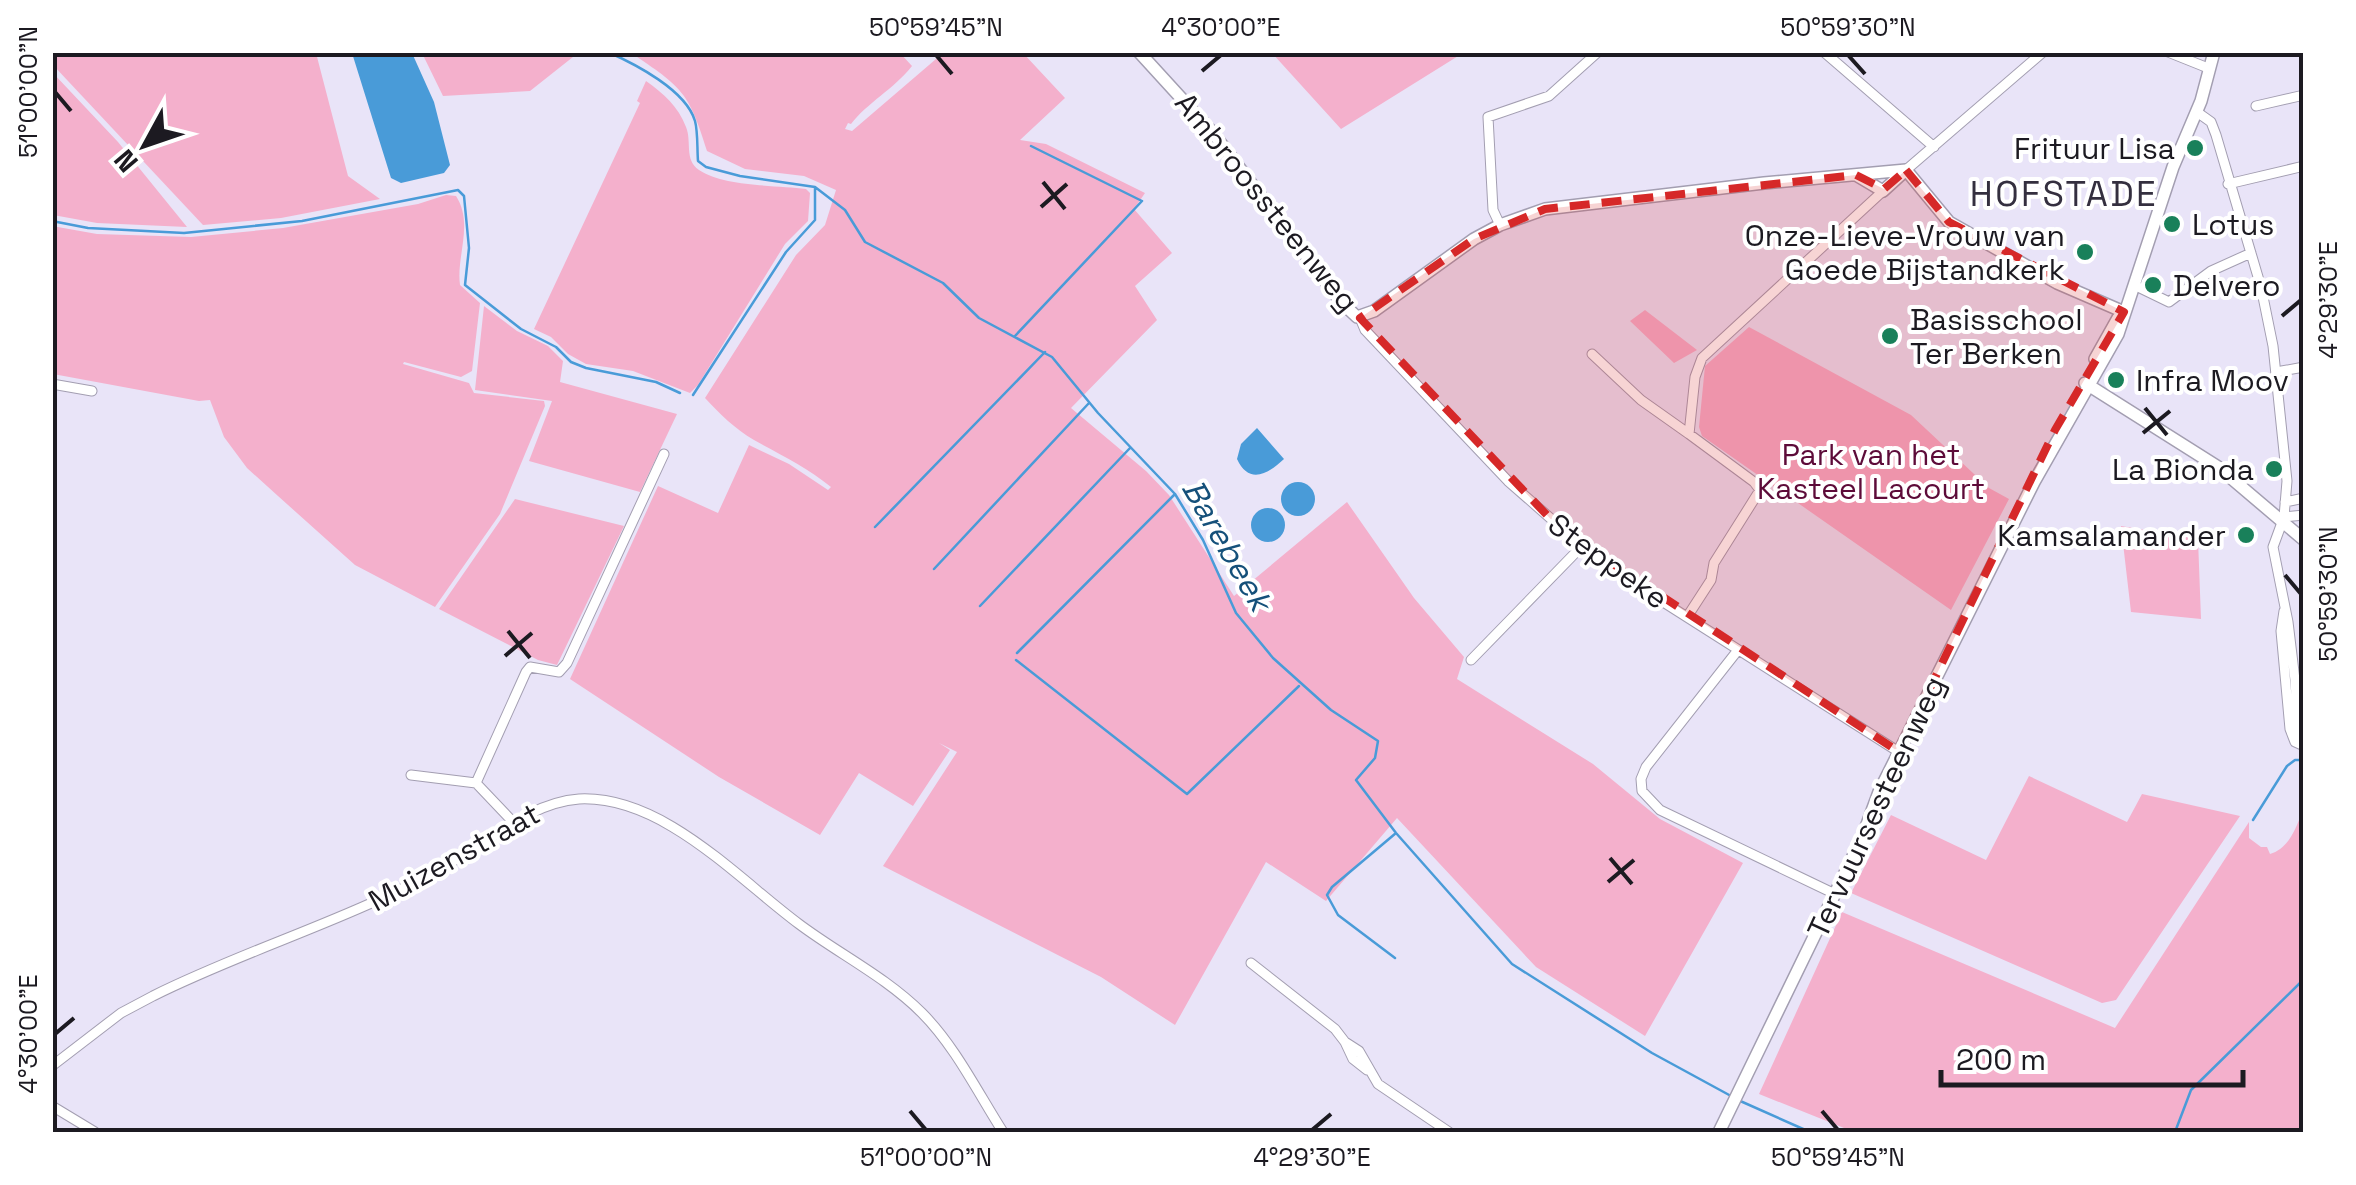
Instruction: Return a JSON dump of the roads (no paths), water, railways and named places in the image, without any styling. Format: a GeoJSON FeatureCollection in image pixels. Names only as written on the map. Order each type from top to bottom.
{"type":"FeatureCollection","features":[{"type":"Feature","properties":{"kind":"street","name":"Ambroossteenweg"},"geometry":{"type":"LineString","coordinates":[[1139,52],[1213,133],[1342,303],[1360,318],[1500,224],[1571,204],[1906,170]]}},
{"type":"Feature","properties":{"kind":"street"},"geometry":{"type":"LineString","coordinates":[[1500,224],[1493,210],[1488,117],[1549,96],[1598,52]]}},
{"type":"Feature","properties":{"kind":"street"},"geometry":{"type":"LineString","coordinates":[[1824,52],[1934,147]]}},
{"type":"Feature","properties":{"kind":"street"},"geometry":{"type":"LineString","coordinates":[[1689,434],[1695,377],[1702,358],[1906,170],[2043,52]]}},
{"type":"Feature","properties":{"kind":"street"},"geometry":{"type":"LineString","coordinates":[[2168,52],[2208,68]]}},
{"type":"Feature","properties":{"kind":"street","name":"Tervuursesteenweg"},"geometry":{"type":"LineString","coordinates":[[1719,1132],[1899,752],[2034,482],[2085,383],[2118,334],[2173,167],[2197,112],[2214,52]]}},
{"type":"Feature","properties":{"kind":"street"},"geometry":{"type":"LineString","coordinates":[[2256,106],[2304,95]]}},
{"type":"Feature","properties":{"kind":"street"},"geometry":{"type":"LineString","coordinates":[[2197,112],[2211,122],[2251,253],[2276,372],[2287,481],[2283,520],[2273,546],[2299,744]]}},
{"type":"Feature","properties":{"kind":"street"},"geometry":{"type":"LineString","coordinates":[[2228,184],[2304,166]]}},
{"type":"Feature","properties":{"kind":"street"},"geometry":{"type":"LineString","coordinates":[[1906,170],[1949,222],[2057,283],[2124,312]]}},
{"type":"Feature","properties":{"kind":"street"},"geometry":{"type":"LineString","coordinates":[[1856,175],[1883,191]]}},
{"type":"Feature","properties":{"kind":"street"},"geometry":{"type":"LineString","coordinates":[[2136,286],[2168,302],[2212,271],[2251,253]]}},
{"type":"Feature","properties":{"kind":"street","name":"Steppeke"},"geometry":{"type":"LineString","coordinates":[[1360,318],[1365,330],[1508,481],[1582,546],[1899,752]]}},
{"type":"Feature","properties":{"kind":"street"},"geometry":{"type":"LineString","coordinates":[[1592,354],[1641,400],[1760,490],[1714,563],[1712,580],[1687,617]]}},
{"type":"Feature","properties":{"kind":"street"},"geometry":{"type":"LineString","coordinates":[[2276,372],[2304,367]]}},
{"type":"Feature","properties":{"kind":"street"},"geometry":{"type":"LineString","coordinates":[[2085,383],[2218,466],[2304,540]]}},
{"type":"Feature","properties":{"kind":"street"},"geometry":{"type":"LineString","coordinates":[[52,384],[92,391]]}},
{"type":"Feature","properties":{"kind":"street"},"geometry":{"type":"LineString","coordinates":[[476,784],[526,672],[530,667],[559,672],[564,667],[664,454]]}},
{"type":"Feature","properties":{"kind":"street"},"geometry":{"type":"LineString","coordinates":[[2284,502],[2304,498]]}},
{"type":"Feature","properties":{"kind":"street"},"geometry":{"type":"LineString","coordinates":[[2283,520],[2304,515]]}},
{"type":"Feature","properties":{"kind":"street"},"geometry":{"type":"LineString","coordinates":[[1471,660],[1582,546]]}},
{"type":"Feature","properties":{"kind":"street"},"geometry":{"type":"LineString","coordinates":[[1738,650],[1646,766],[1642,791],[1660,810],[1835,894]]}},
{"type":"Feature","properties":{"kind":"street"},"geometry":{"type":"LineString","coordinates":[[411,775],[476,784],[514,823]]}},
{"type":"Feature","properties":{"kind":"street","name":"Muizenstraat"},"geometry":{"type":"LineString","coordinates":[[52,1066],[121,1014],[152,996],[405,890],[542,806],[606,800],[684,835],[733,868],[798,923],[892,987],[924,1014],[1003,1132]]}},
{"type":"Feature","properties":{"kind":"street"},"geometry":{"type":"LineString","coordinates":[[1251,963],[1359,1051],[1367,1070],[1389,1093],[1448,1132]]}},
{"type":"Feature","properties":{"kind":"street"},"geometry":{"type":"LineString","coordinates":[[52,1106],[95,1132]]}},
{"type":"Feature","properties":{"kind":"water"},"geometry":{"type":"Polygon","coordinates":[[[352,53],[412,53],[434,102],[450,165],[444,173],[401,183],[391,178],[352,53]]]}},
{"type":"Feature","properties":{"kind":"water"},"geometry":{"type":"Polygon","coordinates":[[[1257,428],[1284,459],[1272,469],[1253,474],[1237,459],[1241,444],[1257,428]]]}},
{"type":"Feature","properties":{"kind":"water"},"geometry":{"type":"Polygon","coordinates":[[[1298,482],[1310,487],[1315,499],[1310,511],[1298,516],[1286,511],[1281,499],[1286,487],[1298,482]]]}},
{"type":"Feature","properties":{"kind":"water"},"geometry":{"type":"Polygon","coordinates":[[[1268,508],[1280,513],[1285,525],[1280,537],[1268,542],[1256,537],[1251,525],[1256,513],[1268,508]]]}},
{"type":"Feature","properties":{"kind":"waterway","name":"Barebeek"},"geometry":{"type":"LineString","coordinates":[[608,52],[645,71],[681,99],[695,121],[698,161],[706,167],[815,187],[845,210],[865,242],[943,283],[979,318],[1052,357],[1098,413],[1175,494],[1203,540],[1236,613],[1273,658],[1331,710],[1378,741],[1375,758],[1356,780],[1396,833],[1512,964],[1652,1053],[1731,1096]]}},
{"type":"Feature","properties":{"kind":"waterway"},"geometry":{"type":"LineString","coordinates":[[1015,336],[1142,201],[1031,146]]}},
{"type":"Feature","properties":{"kind":"waterway"},"geometry":{"type":"LineString","coordinates":[[693,395],[786,252],[815,220],[815,188]]}},
{"type":"Feature","properties":{"kind":"waterway"},"geometry":{"type":"LineString","coordinates":[[52,221],[88,228],[184,233],[302,221],[458,190],[464,196],[469,248],[465,285],[521,329],[556,347],[571,362],[656,382],[680,393]]}},
{"type":"Feature","properties":{"kind":"waterway"},"geometry":{"type":"LineString","coordinates":[[875,527],[1045,352]]}},
{"type":"Feature","properties":{"kind":"waterway"},"geometry":{"type":"LineString","coordinates":[[934,569],[1089,403]]}},
{"type":"Feature","properties":{"kind":"waterway"},"geometry":{"type":"LineString","coordinates":[[980,606],[1130,448]]}},
{"type":"Feature","properties":{"kind":"waterway"},"geometry":{"type":"LineString","coordinates":[[1017,653],[1175,494]]}},
{"type":"Feature","properties":{"kind":"waterway"},"geometry":{"type":"LineString","coordinates":[[1016,660],[1187,794],[1299,686]]}},
{"type":"Feature","properties":{"kind":"waterway"},"geometry":{"type":"LineString","coordinates":[[2253,820],[2287,766],[2304,760]]}},
{"type":"Feature","properties":{"kind":"waterway"},"geometry":{"type":"LineString","coordinates":[[1395,958],[1338,915],[1327,895],[1396,833]]}},
{"type":"Feature","properties":{"kind":"waterway"},"geometry":{"type":"LineString","coordinates":[[2175,1132],[2191,1090],[2304,979]]}},
{"type":"Feature","properties":{"kind":"waterway","name":"Barebeek"},"geometry":{"type":"LineString","coordinates":[[1738,1100],[1810,1132]]}},
{"type":"Feature","properties":{"kind":"place","name":"Frituur Lisa"},"geometry":{"type":"Point","coordinates":[2195,148]}},
{"type":"Feature","properties":{"kind":"place","name":"Lotus"},"geometry":{"type":"Point","coordinates":[2172,224]}},
{"type":"Feature","properties":{"kind":"place","name":"Onze-Lieve-Vrouw van Goede Bijstandkerk"},"geometry":{"type":"Point","coordinates":[2085,252]}},
{"type":"Feature","properties":{"kind":"place","name":"Delvero"},"geometry":{"type":"Point","coordinates":[2153,285]}},
{"type":"Feature","properties":{"kind":"place","name":"Basisschool Ter Berken"},"geometry":{"type":"Point","coordinates":[1890,336]}},
{"type":"Feature","properties":{"kind":"place","name":"Infra Moov"},"geometry":{"type":"Point","coordinates":[2116,380]}},
{"type":"Feature","properties":{"kind":"place","name":"La Bionda"},"geometry":{"type":"Point","coordinates":[2274,469]}},
{"type":"Feature","properties":{"kind":"place","name":"Kamsalamander"},"geometry":{"type":"Point","coordinates":[2246,535]}},
{"type":"Feature","properties":{"kind":"district","name":"HOFSTADE"},"geometry":{"type":"Point","coordinates":[2064,194]}},
{"type":"Feature","properties":{"kind":"park label","name":"Park van het Kasteel Lacourt"},"geometry":{"type":"Point","coordinates":[1871,471]}}]}
